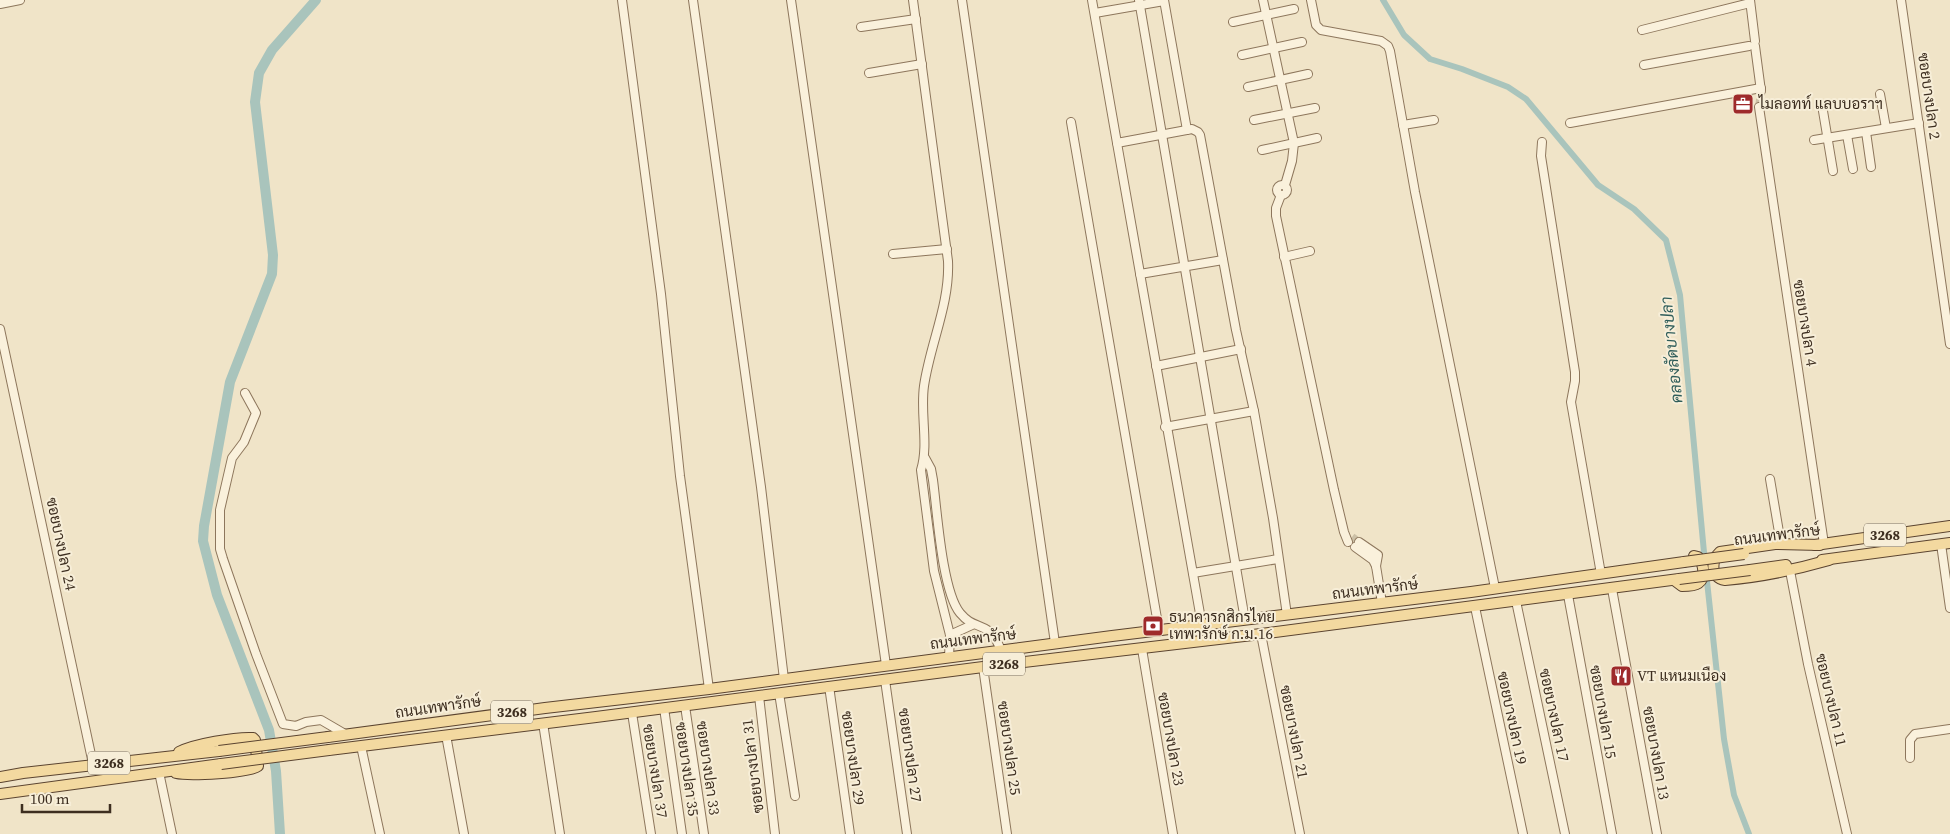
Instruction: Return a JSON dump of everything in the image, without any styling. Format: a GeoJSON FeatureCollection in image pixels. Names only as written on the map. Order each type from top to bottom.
{"type":"FeatureCollection","features":[{"type":"Feature","properties":{"kind":"main road","name":"ถนนเทพารักษ์"},"geometry":{"type":"LineString","coordinates":[[0,777],[93,764],[219,751],[1055,643],[1382,603],[1950,526]]}},
{"type":"Feature","properties":{"kind":"main road"},"geometry":{"type":"LineString","coordinates":[[1822,544],[1781,544],[1720,552],[1714,558],[1713,567],[1717,576],[1725,580],[1759,577],[1829,560]]}},
{"type":"Feature","properties":{"kind":"main road","name":"ถนนเทพารักษ์"},"geometry":{"type":"LineString","coordinates":[[0,794],[163,771],[632,713],[983,666],[1142,649],[1516,602],[1946,544]]}},
{"type":"Feature","properties":{"kind":"main road"},"geometry":{"type":"LineString","coordinates":[[1676,580],[1677,584],[1686,586],[1697,584],[1704,576],[1701,561],[1698,557],[1683,558],[1681,563]]}},
{"type":"Feature","properties":{"kind":"main road"},"geometry":{"type":"LineString","coordinates":[[854,669],[856,683]]}},
{"type":"Feature","properties":{"kind":"main road"},"geometry":{"type":"LineString","coordinates":[[163,771],[185,775],[220,773],[252,769],[257,767],[258,763],[255,740],[253,738],[191,747],[172,756]]}},
{"type":"Feature","properties":{"kind":"street"},"geometry":{"type":"LineString","coordinates":[[0,4],[20,0]]}},
{"type":"Feature","properties":{"kind":"street"},"geometry":{"type":"LineString","coordinates":[[622,0],[661,294],[684,504],[709,689]]}},
{"type":"Feature","properties":{"kind":"street"},"geometry":{"type":"LineString","coordinates":[[693,0],[760,478],[784,679]]}},
{"type":"Feature","properties":{"kind":"street"},"geometry":{"type":"LineString","coordinates":[[790,0],[886,665]]}},
{"type":"Feature","properties":{"kind":"street"},"geometry":{"type":"LineString","coordinates":[[913,0],[947,249],[949,277],[924,386],[922,416],[925,458],[921,470],[934,571],[950,635],[949,657]]}},
{"type":"Feature","properties":{"kind":"street"},"geometry":{"type":"LineString","coordinates":[[962,0],[1055,643]]}},
{"type":"Feature","properties":{"kind":"street"},"geometry":{"type":"LineString","coordinates":[[1092,0],[1202,625]]}},
{"type":"Feature","properties":{"kind":"street"},"geometry":{"type":"LineString","coordinates":[[1264,0],[1294,143],[1292,161],[1285,185],[1280,185],[1277,189],[1280,195],[1276,216],[1284,257],[1344,532],[1357,544],[1378,555],[1376,566],[1382,603]]}},
{"type":"Feature","properties":{"kind":"street"},"geometry":{"type":"LineString","coordinates":[[1311,0],[1316,25],[1321,30],[1381,41],[1388,46],[1495,588]]}},
{"type":"Feature","properties":{"kind":"street","name":"ซอยบางปลา 2"},"geometry":{"type":"LineString","coordinates":[[1901,0],[1950,344]]}},
{"type":"Feature","properties":{"kind":"street"},"geometry":{"type":"LineString","coordinates":[[1095,13],[1139,2],[1164,1],[1187,130]]}},
{"type":"Feature","properties":{"kind":"street"},"geometry":{"type":"LineString","coordinates":[[1139,2],[1245,620]]}},
{"type":"Feature","properties":{"kind":"street"},"geometry":{"type":"LineString","coordinates":[[1570,123],[1761,90],[1753,44],[1750,2],[1642,30]]}},
{"type":"Feature","properties":{"kind":"street"},"geometry":{"type":"LineString","coordinates":[[1233,22],[1294,8]]}},
{"type":"Feature","properties":{"kind":"street"},"geometry":{"type":"LineString","coordinates":[[860,28],[916,19]]}},
{"type":"Feature","properties":{"kind":"street"},"geometry":{"type":"LineString","coordinates":[[1242,55],[1302,42]]}},
{"type":"Feature","properties":{"kind":"street"},"geometry":{"type":"LineString","coordinates":[[1644,65],[1753,44]]}},
{"type":"Feature","properties":{"kind":"street"},"geometry":{"type":"LineString","coordinates":[[870,74],[922,64]]}},
{"type":"Feature","properties":{"kind":"street"},"geometry":{"type":"LineString","coordinates":[[1248,87],[1308,74]]}},
{"type":"Feature","properties":{"kind":"street"},"geometry":{"type":"LineString","coordinates":[[1880,94],[1886,128]]}},
{"type":"Feature","properties":{"kind":"street"},"geometry":{"type":"LineString","coordinates":[[1822,105],[1833,171]]}},
{"type":"Feature","properties":{"kind":"street","name":"ซอยบางปลา 4"},"geometry":{"type":"LineString","coordinates":[[1759,107],[1822,544]]}},
{"type":"Feature","properties":{"kind":"street"},"geometry":{"type":"LineString","coordinates":[[1254,120],[1315,108]]}},
{"type":"Feature","properties":{"kind":"street"},"geometry":{"type":"LineString","coordinates":[[1403,125],[1434,120]]}},
{"type":"Feature","properties":{"kind":"street"},"geometry":{"type":"LineString","coordinates":[[1071,122],[1159,630]]}},
{"type":"Feature","properties":{"kind":"street"},"geometry":{"type":"LineString","coordinates":[[1814,140],[1919,123]]}},
{"type":"Feature","properties":{"kind":"street"},"geometry":{"type":"LineString","coordinates":[[1117,143],[1187,130],[1196,130],[1200,135],[1222,260],[1254,411],[1273,518],[1287,615]]}},
{"type":"Feature","properties":{"kind":"street"},"geometry":{"type":"LineString","coordinates":[[1866,132],[1871,167]]}},
{"type":"Feature","properties":{"kind":"street"},"geometry":{"type":"LineString","coordinates":[[1847,135],[1853,169]]}},
{"type":"Feature","properties":{"kind":"street"},"geometry":{"type":"LineString","coordinates":[[1262,150],[1317,138]]}},
{"type":"Feature","properties":{"kind":"street"},"geometry":{"type":"LineString","coordinates":[[1542,142],[1541,156],[1575,372],[1572,407],[1601,574]]}},
{"type":"Feature","properties":{"kind":"street"},"geometry":{"type":"LineString","coordinates":[[893,254],[947,249]]}},
{"type":"Feature","properties":{"kind":"street"},"geometry":{"type":"LineString","coordinates":[[1284,257],[1310,251]]}},
{"type":"Feature","properties":{"kind":"street"},"geometry":{"type":"LineString","coordinates":[[1140,274],[1222,260]]}},
{"type":"Feature","properties":{"kind":"street","name":"ซอยบางปลา 24"},"geometry":{"type":"LineString","coordinates":[[0,329],[3,355],[93,764]]}},
{"type":"Feature","properties":{"kind":"street"},"geometry":{"type":"LineString","coordinates":[[1156,366],[1241,349]]}},
{"type":"Feature","properties":{"kind":"street"},"geometry":{"type":"LineString","coordinates":[[245,394],[256,413],[244,442],[232,458],[220,510],[220,548],[223,559],[283,724],[296,726],[306,722],[321,720],[345,734]]}},
{"type":"Feature","properties":{"kind":"street"},"geometry":{"type":"LineString","coordinates":[[1166,427],[1254,411]]}},
{"type":"Feature","properties":{"kind":"street"},"geometry":{"type":"LineString","coordinates":[[925,458],[934,480],[946,577],[950,590],[959,612],[972,625],[989,631],[1002,650]]}},
{"type":"Feature","properties":{"kind":"street"},"geometry":{"type":"LineString","coordinates":[[1770,479],[1781,544]]}},
{"type":"Feature","properties":{"kind":"street"},"geometry":{"type":"LineString","coordinates":[[1946,544],[1950,608]]}},
{"type":"Feature","properties":{"kind":"street"},"geometry":{"type":"LineString","coordinates":[[1192,573],[1278,559]]}},
{"type":"Feature","properties":{"kind":"street","name":"ซอยบางปลา 11"},"geometry":{"type":"LineString","coordinates":[[1790,571],[1808,664],[1847,834]]}},
{"type":"Feature","properties":{"kind":"street","name":"ซอยบางปลา 13"},"geometry":{"type":"LineString","coordinates":[[1612,589],[1657,834]]}},
{"type":"Feature","properties":{"kind":"street","name":"ซอยบางปลา 15"},"geometry":{"type":"LineString","coordinates":[[1568,595],[1612,834]]}},
{"type":"Feature","properties":{"kind":"street","name":"ซอยบางปลา 17"},"geometry":{"type":"LineString","coordinates":[[1516,602],[1565,834]]}},
{"type":"Feature","properties":{"kind":"street","name":"ซอยบางปลา 19"},"geometry":{"type":"LineString","coordinates":[[1475,607],[1523,834]]}},
{"type":"Feature","properties":{"kind":"street"},"geometry":{"type":"LineString","coordinates":[[947,618],[959,612]]}},
{"type":"Feature","properties":{"kind":"street"},"geometry":{"type":"LineString","coordinates":[[950,635],[972,625]]}},
{"type":"Feature","properties":{"kind":"street","name":"ซอยบางปลา 21"},"geometry":{"type":"LineString","coordinates":[[1261,634],[1300,834]]}},
{"type":"Feature","properties":{"kind":"street","name":"ซอยบางปลา 23"},"geometry":{"type":"LineString","coordinates":[[1142,649],[1174,834]]}},
{"type":"Feature","properties":{"kind":"street","name":"ซอยบางปลา 25"},"geometry":{"type":"LineString","coordinates":[[983,666],[1007,834]]}},
{"type":"Feature","properties":{"kind":"street","name":"ซอยบางปลา 27"},"geometry":{"type":"LineString","coordinates":[[885,680],[907,834]]}},
{"type":"Feature","properties":{"kind":"street","name":"ซอยบางปลา 29"},"geometry":{"type":"LineString","coordinates":[[829,686],[850,834]]}},
{"type":"Feature","properties":{"kind":"street"},"geometry":{"type":"LineString","coordinates":[[779,693],[795,796]]}},
{"type":"Feature","properties":{"kind":"street","name":"ซอยบางปลา 31"},"geometry":{"type":"LineString","coordinates":[[759,696],[775,834]]}},
{"type":"Feature","properties":{"kind":"street","name":"ซอยบางปลา 33"},"geometry":{"type":"LineString","coordinates":[[685,706],[704,834]]}},
{"type":"Feature","properties":{"kind":"street","name":"ซอยบางปลา 35"},"geometry":{"type":"LineString","coordinates":[[664,708],[682,834]]}},
{"type":"Feature","properties":{"kind":"street","name":"ซอยบางปลา 37"},"geometry":{"type":"LineString","coordinates":[[632,713],[651,834]]}},
{"type":"Feature","properties":{"kind":"street"},"geometry":{"type":"LineString","coordinates":[[543,723],[560,834]]}},
{"type":"Feature","properties":{"kind":"street"},"geometry":{"type":"LineString","coordinates":[[1910,758],[1910,740],[1915,734],[1950,729]]}},
{"type":"Feature","properties":{"kind":"street"},"geometry":{"type":"LineString","coordinates":[[445,735],[459,834]]}},
{"type":"Feature","properties":{"kind":"street"},"geometry":{"type":"LineString","coordinates":[[445,735],[464,834]]}},
{"type":"Feature","properties":{"kind":"street"},"geometry":{"type":"LineString","coordinates":[[361,746],[380,834]]}},
{"type":"Feature","properties":{"kind":"street"},"geometry":{"type":"LineString","coordinates":[[163,771],[172,834]]}},
{"type":"Feature","properties":{"kind":"waterway"},"geometry":{"type":"LineString","coordinates":[[280,834],[276,771],[269,730],[217,595],[203,541],[204,526],[230,382],[272,274],[273,255],[255,102],[259,73],[272,50],[316,0]]}},
{"type":"Feature","properties":{"kind":"waterway","name":"คลองลัดบางปลา"},"geometry":{"type":"LineString","coordinates":[[1383,0],[1404,35],[1430,59],[1508,87],[1526,99],[1598,185],[1634,209],[1666,240],[1680,295],[1705,563]]}},
{"type":"Feature","properties":{"kind":"waterway","name":"คลองลัดบางปลา"},"geometry":{"type":"LineString","coordinates":[[1706,572],[1724,739],[1734,795],[1749,834]]}},
{"type":"Feature","properties":{"kind":"tunnel"},"geometry":{"type":"LineString","coordinates":[[1759,107],[1761,93]]}},
{"type":"Feature","properties":{"kind":"tunnel"},"geometry":{"type":"LineString","coordinates":[[1352,537],[1359,542]]}},
{"type":"Feature","properties":{"kind":"place","name":"ไมลอทท์ แลบบอราฯ"},"geometry":{"type":"Point","coordinates":[1743,104]}},
{"type":"Feature","properties":{"kind":"place","name":"ธนาคารกสิกรไทย เทพารักษ์ ก.ม.16"},"geometry":{"type":"Point","coordinates":[1153,626]}},
{"type":"Feature","properties":{"kind":"place","name":"VT แหนมเนือง"},"geometry":{"type":"Point","coordinates":[1621,676]}}]}
